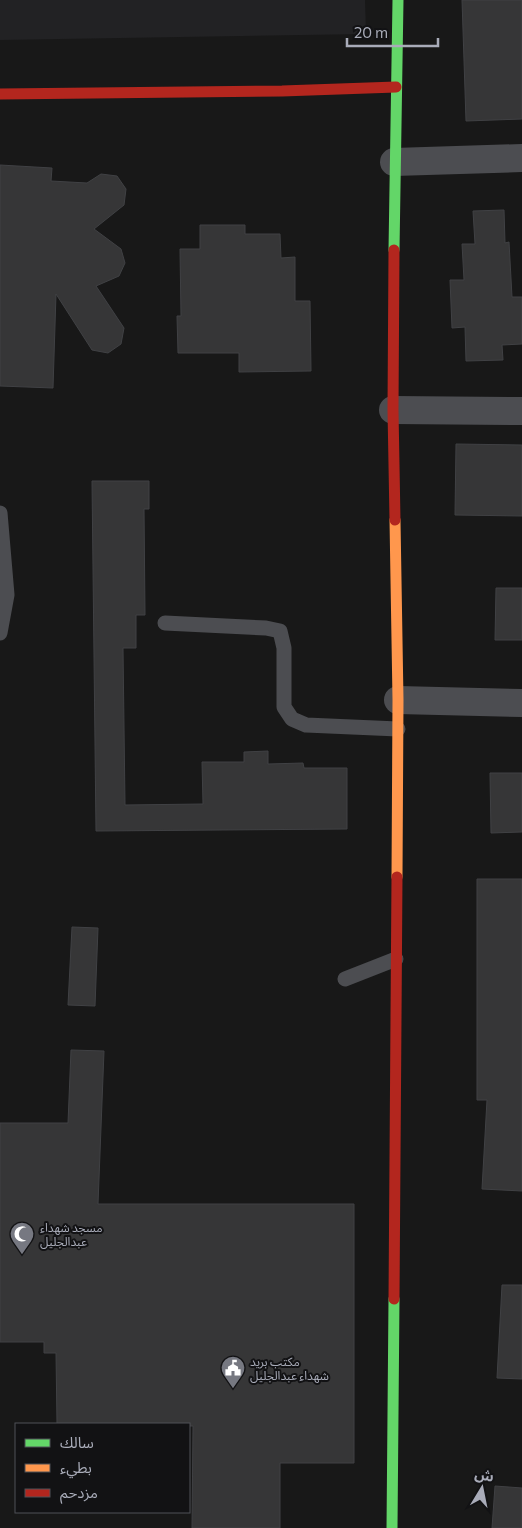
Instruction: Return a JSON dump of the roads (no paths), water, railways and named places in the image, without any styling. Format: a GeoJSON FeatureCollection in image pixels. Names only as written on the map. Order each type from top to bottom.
{"type":"FeatureCollection","features":[{"type":"Feature","properties":{"kind":"street"},"geometry":{"type":"LineString","coordinates":[[392,1528],[398,729],[393,410],[394,162],[398,0]]}},
{"type":"Feature","properties":{"kind":"street"},"geometry":{"type":"LineString","coordinates":[[0,94],[282,91],[396,87]]}},
{"type":"Feature","properties":{"kind":"street"},"geometry":{"type":"LineString","coordinates":[[394,162],[522,158]]}},
{"type":"Feature","properties":{"kind":"street"},"geometry":{"type":"LineString","coordinates":[[393,410],[522,411]]}},
{"type":"Feature","properties":{"kind":"street"},"geometry":{"type":"LineString","coordinates":[[398,700],[522,703]]}},
{"type":"Feature","properties":{"kind":"lane"},"geometry":{"type":"LineString","coordinates":[[0,512],[7,595],[0,632]]}},
{"type":"Feature","properties":{"kind":"lane"},"geometry":{"type":"LineString","coordinates":[[165,623],[266,628],[280,631],[284,648],[284,707],[292,719],[306,725],[398,729]]}},
{"type":"Feature","properties":{"kind":"lane"},"geometry":{"type":"LineString","coordinates":[[345,979],[396,959]]}},
{"type":"Feature","properties":{"kind":"place","name":"مسجد شهداء عبدالجليل"},"geometry":{"type":"Point","coordinates":[22,1255]}},
{"type":"Feature","properties":{"kind":"place","name":"مكتب بريد شهداء عبدالجليل"},"geometry":{"type":"Point","coordinates":[233,1389]}}]}
